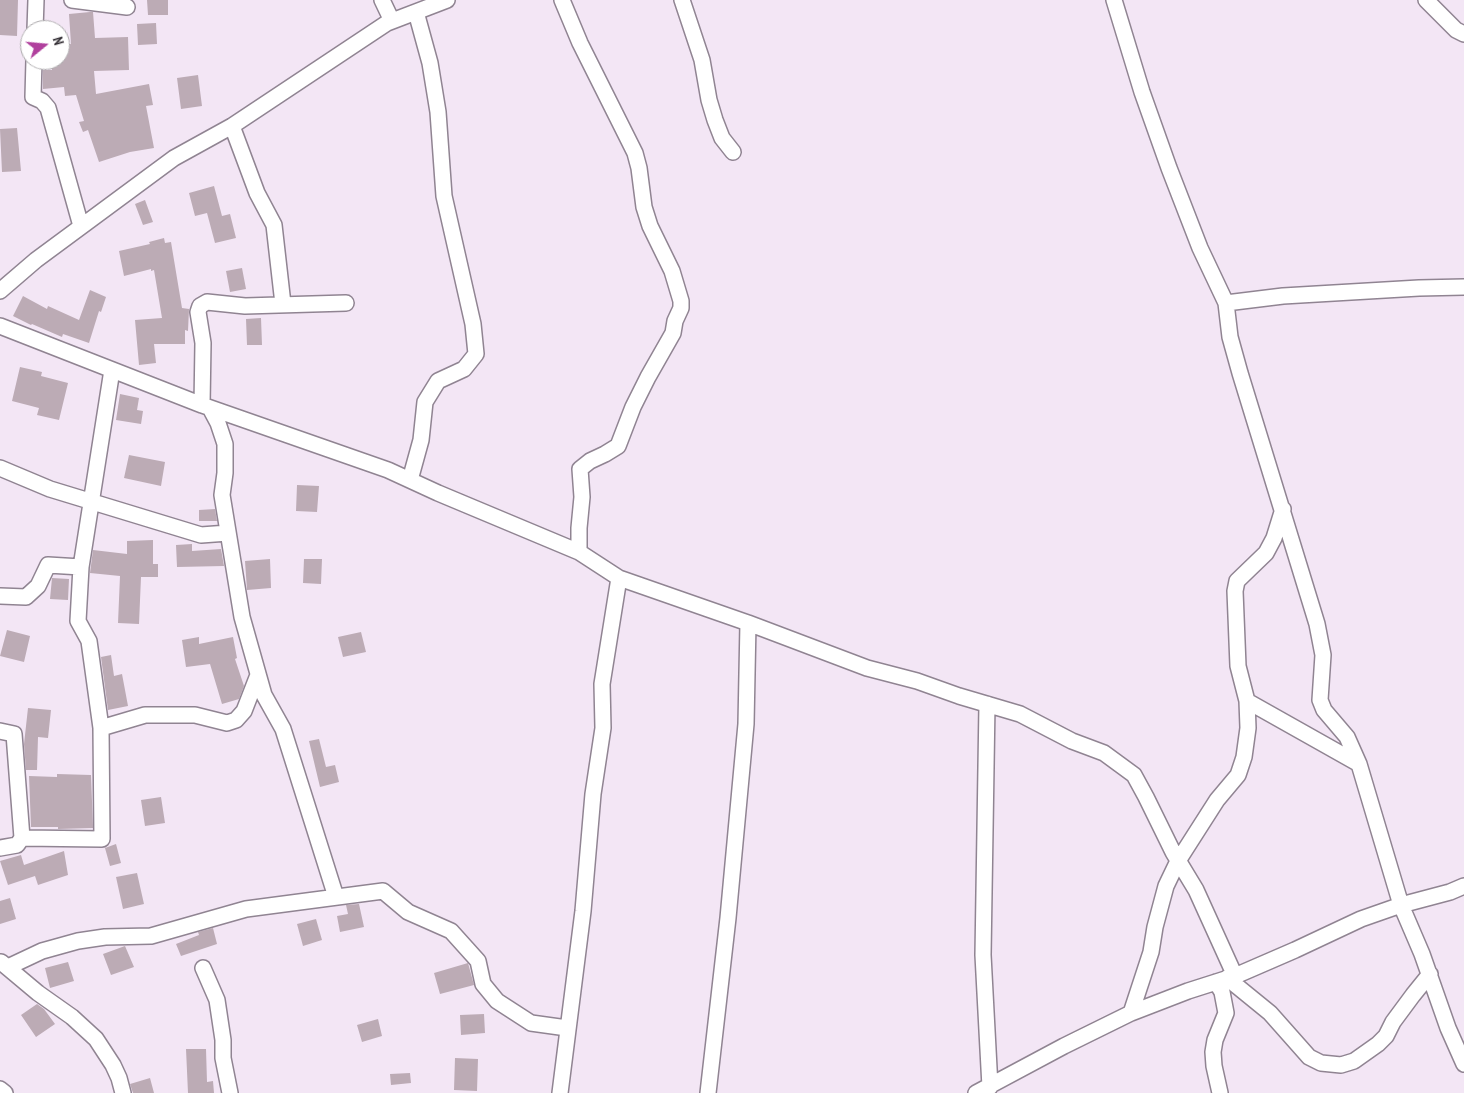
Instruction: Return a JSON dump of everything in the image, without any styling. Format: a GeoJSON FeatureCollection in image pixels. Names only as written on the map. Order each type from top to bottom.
{"type":"FeatureCollection","features":[{"type":"Feature","properties":{"kind":"street"},"geometry":{"type":"LineString","coordinates":[[35,20],[36,0]]}},
{"type":"Feature","properties":{"kind":"street"},"geometry":{"type":"LineString","coordinates":[[72,0],[127,6]]}},
{"type":"Feature","properties":{"kind":"street"},"geometry":{"type":"LineString","coordinates":[[382,0],[392,22]]}},
{"type":"Feature","properties":{"kind":"street"},"geometry":{"type":"LineString","coordinates":[[0,290],[36,260],[174,158],[232,126],[392,22],[447,0]]}},
{"type":"Feature","properties":{"kind":"street"},"geometry":{"type":"LineString","coordinates":[[562,0],[580,42],[635,153],[644,207],[650,226],[672,271],[681,301],[681,308],[675,321],[673,333],[633,407],[618,446],[590,461],[580,469],[582,497],[578,552]]}},
{"type":"Feature","properties":{"kind":"street"},"geometry":{"type":"LineString","coordinates":[[682,0],[702,60],[714,120],[722,138],[732,152]]}},
{"type":"Feature","properties":{"kind":"street"},"geometry":{"type":"LineString","coordinates":[[1114,0],[1142,92],[1169,168],[1200,248],[1226,304],[1230,337],[1240,373],[1317,624],[1322,656],[1320,700],[1324,710],[1347,737],[1359,764],[1401,905],[1430,974],[1448,1028],[1464,1064]]}},
{"type":"Feature","properties":{"kind":"street"},"geometry":{"type":"LineString","coordinates":[[1426,0],[1456,30],[1464,34]]}},
{"type":"Feature","properties":{"kind":"street"},"geometry":{"type":"LineString","coordinates":[[410,480],[421,440],[425,402],[438,381],[464,369],[476,354],[473,324],[444,196],[438,112],[430,63],[416,12]]}},
{"type":"Feature","properties":{"kind":"street"},"geometry":{"type":"LineString","coordinates":[[34,70],[33,97],[42,101],[48,108],[81,226]]}},
{"type":"Feature","properties":{"kind":"street"},"geometry":{"type":"LineString","coordinates":[[232,126],[257,193],[274,225],[283,304]]}},
{"type":"Feature","properties":{"kind":"street"},"geometry":{"type":"LineString","coordinates":[[1226,304],[1283,296],[1464,287]]}},
{"type":"Feature","properties":{"kind":"street"},"geometry":{"type":"LineString","coordinates":[[336,897],[283,729],[264,695],[242,616],[222,495],[225,473],[225,444],[218,422],[206,407],[203,343],[198,312],[200,306],[207,302],[246,306],[346,303]]}},
{"type":"Feature","properties":{"kind":"street"},"geometry":{"type":"LineString","coordinates":[[0,326],[206,407],[388,470],[578,552],[619,578],[748,623],[867,668],[917,681],[1020,714],[1072,741],[1104,753],[1134,775],[1178,861],[1196,890],[1226,979],[1270,1013],[1309,1057],[1320,1063],[1342,1065],[1354,1061],[1378,1044],[1386,1036],[1393,1022],[1430,974]]}},
{"type":"Feature","properties":{"kind":"street"},"geometry":{"type":"LineString","coordinates":[[22,838],[102,839],[101,728],[89,641],[78,621],[82,567],[112,370]]}},
{"type":"Feature","properties":{"kind":"street"},"geometry":{"type":"LineString","coordinates":[[0,468],[50,489],[201,535],[228,533]]}},
{"type":"Feature","properties":{"kind":"street"},"geometry":{"type":"LineString","coordinates":[[1131,1013],[1151,952],[1155,927],[1166,886],[1178,861],[1217,800],[1238,775],[1244,757],[1248,728],[1247,701],[1238,666],[1236,591],[1238,581],[1266,554],[1274,538],[1283,509]]}},
{"type":"Feature","properties":{"kind":"street"},"geometry":{"type":"LineString","coordinates":[[0,596],[26,598],[38,586],[48,565],[82,567]]}},
{"type":"Feature","properties":{"kind":"street"},"geometry":{"type":"LineString","coordinates":[[560,1093],[583,911],[593,794],[603,728],[602,684],[619,578]]}},
{"type":"Feature","properties":{"kind":"street"},"geometry":{"type":"LineString","coordinates":[[708,1093],[728,918],[746,724],[748,623]]}},
{"type":"Feature","properties":{"kind":"street"},"geometry":{"type":"LineString","coordinates":[[101,728],[145,714],[195,715],[227,723],[236,720],[244,711],[258,675]]}},
{"type":"Feature","properties":{"kind":"street"},"geometry":{"type":"LineString","coordinates":[[1247,701],[1359,764]]}},
{"type":"Feature","properties":{"kind":"street"},"geometry":{"type":"LineString","coordinates":[[987,704],[983,1090],[1064,1046],[1131,1013],[1188,991],[1226,979],[1296,950],[1361,919],[1464,886]]}},
{"type":"Feature","properties":{"kind":"street"},"geometry":{"type":"LineString","coordinates":[[244,711],[273,712]]}},
{"type":"Feature","properties":{"kind":"street"},"geometry":{"type":"LineString","coordinates":[[0,731],[14,734],[22,838],[17,845],[0,848]]}},
{"type":"Feature","properties":{"kind":"street"},"geometry":{"type":"LineString","coordinates":[[4,964],[78,941],[105,937],[151,936],[246,909],[383,891],[408,912],[451,931],[478,961],[483,984],[496,1001],[532,1023],[568,1028]]}},
{"type":"Feature","properties":{"kind":"street"},"geometry":{"type":"LineString","coordinates":[[1450,892],[1464,898]]}},
{"type":"Feature","properties":{"kind":"street"},"geometry":{"type":"LineString","coordinates":[[4,964],[38,993],[72,1017],[96,1039],[113,1065],[119,1078],[122,1093]]}},
{"type":"Feature","properties":{"kind":"street"},"geometry":{"type":"LineString","coordinates":[[203,968],[217,1000],[223,1040],[223,1058],[230,1093]]}},
{"type":"Feature","properties":{"kind":"street"},"geometry":{"type":"LineString","coordinates":[[1220,1093],[1213,1052],[1215,1040],[1226,1013],[1222,992],[1226,979]]}},
{"type":"Feature","properties":{"kind":"street"},"geometry":{"type":"LineString","coordinates":[[0,1090],[4,1093]]}},
{"type":"Feature","properties":{"kind":"building"},"geometry":{"type":"Polygon","coordinates":[[[0,0],[18,0],[17,36],[0,35],[0,0]]]}},
{"type":"Feature","properties":{"kind":"building"},"geometry":{"type":"Polygon","coordinates":[[[147,0],[168,0],[168,15],[148,15],[147,0]]]}},
{"type":"Feature","properties":{"kind":"building"},"geometry":{"type":"Polygon","coordinates":[[[93,12],[95,38],[128,37],[129,70],[94,71],[96,94],[149,84],[153,105],[146,106],[154,148],[130,152],[99,162],[88,130],[83,132],[79,122],[84,121],[76,95],[65,96],[64,87],[43,89],[43,70],[70,70],[69,14],[93,12]]]}},
{"type":"Feature","properties":{"kind":"building"},"geometry":{"type":"Polygon","coordinates":[[[156,23],[157,44],[138,45],[137,24],[156,23]]]}},
{"type":"Feature","properties":{"kind":"building"},"geometry":{"type":"Polygon","coordinates":[[[198,75],[202,106],[181,109],[177,78],[198,75]]]}},
{"type":"Feature","properties":{"kind":"building"},"geometry":{"type":"Polygon","coordinates":[[[17,128],[21,171],[2,172],[0,129],[17,128]]]}},
{"type":"Feature","properties":{"kind":"building"},"geometry":{"type":"Polygon","coordinates":[[[214,186],[222,216],[230,214],[236,238],[215,243],[207,213],[195,216],[189,193],[214,186]]]}},
{"type":"Feature","properties":{"kind":"building"},"geometry":{"type":"Polygon","coordinates":[[[145,200],[153,222],[143,225],[135,204],[145,200]]]}},
{"type":"Feature","properties":{"kind":"building"},"geometry":{"type":"Polygon","coordinates":[[[164,238],[165,243],[171,242],[182,308],[189,309],[188,331],[185,330],[185,344],[154,344],[156,363],[139,365],[135,320],[162,318],[154,270],[151,271],[151,269],[124,276],[119,251],[150,244],[149,242],[164,238]]]}},
{"type":"Feature","properties":{"kind":"building"},"geometry":{"type":"Polygon","coordinates":[[[242,268],[246,289],[230,292],[226,271],[242,268]]]}},
{"type":"Feature","properties":{"kind":"building"},"geometry":{"type":"Polygon","coordinates":[[[90,290],[106,297],[101,312],[99,311],[89,343],[63,334],[62,337],[13,316],[23,296],[47,309],[48,306],[79,320],[90,290]]]}},
{"type":"Feature","properties":{"kind":"building"},"geometry":{"type":"Polygon","coordinates":[[[261,318],[262,345],[247,345],[246,319],[261,318]]]}},
{"type":"Feature","properties":{"kind":"building"},"geometry":{"type":"Polygon","coordinates":[[[20,367],[42,372],[41,376],[68,383],[59,420],[37,415],[39,408],[12,401],[20,367]]]}},
{"type":"Feature","properties":{"kind":"building"},"geometry":{"type":"Polygon","coordinates":[[[120,394],[139,398],[137,410],[143,411],[141,424],[116,420],[120,394]]]}},
{"type":"Feature","properties":{"kind":"building"},"geometry":{"type":"Polygon","coordinates":[[[129,455],[165,462],[161,486],[124,478],[129,455]]]}},
{"type":"Feature","properties":{"kind":"building"},"geometry":{"type":"Polygon","coordinates":[[[297,485],[319,486],[317,512],[296,511],[297,485]]]}},
{"type":"Feature","properties":{"kind":"building"},"geometry":{"type":"Polygon","coordinates":[[[215,509],[217,521],[199,521],[199,510],[215,509]]]}},
{"type":"Feature","properties":{"kind":"building"},"geometry":{"type":"Polygon","coordinates":[[[153,540],[153,564],[158,564],[158,577],[141,577],[139,624],[118,623],[120,576],[90,573],[93,550],[127,554],[127,541],[153,540]]]}},
{"type":"Feature","properties":{"kind":"building"},"geometry":{"type":"Polygon","coordinates":[[[192,544],[192,551],[221,549],[224,566],[177,567],[176,545],[192,544]]]}},
{"type":"Feature","properties":{"kind":"building"},"geometry":{"type":"Polygon","coordinates":[[[270,559],[271,588],[247,590],[245,561],[270,559]]]}},
{"type":"Feature","properties":{"kind":"building"},"geometry":{"type":"Polygon","coordinates":[[[304,559],[322,559],[321,584],[303,583],[304,559]]]}},
{"type":"Feature","properties":{"kind":"building"},"geometry":{"type":"Polygon","coordinates":[[[52,578],[69,579],[68,600],[50,599],[52,578]]]}},
{"type":"Feature","properties":{"kind":"building"},"geometry":{"type":"Polygon","coordinates":[[[7,630],[30,636],[24,662],[0,656],[7,630]]]}},
{"type":"Feature","properties":{"kind":"building"},"geometry":{"type":"Polygon","coordinates":[[[361,632],[366,652],[343,657],[338,637],[361,632]]]}},
{"type":"Feature","properties":{"kind":"building"},"geometry":{"type":"Polygon","coordinates":[[[199,637],[199,644],[233,637],[237,658],[235,659],[244,686],[239,699],[222,704],[210,664],[186,667],[182,640],[199,637]]]}},
{"type":"Feature","properties":{"kind":"building"},"geometry":{"type":"Polygon","coordinates":[[[111,655],[114,676],[122,674],[128,706],[108,710],[101,657],[111,655]]]}},
{"type":"Feature","properties":{"kind":"building"},"geometry":{"type":"Polygon","coordinates":[[[28,708],[51,710],[48,738],[38,737],[37,770],[26,770],[24,744],[28,708]]]}},
{"type":"Feature","properties":{"kind":"building"},"geometry":{"type":"Polygon","coordinates":[[[319,739],[326,767],[335,765],[339,782],[320,787],[309,741],[319,739]]]}},
{"type":"Feature","properties":{"kind":"building"},"geometry":{"type":"Polygon","coordinates":[[[57,774],[91,775],[93,828],[58,829],[58,827],[31,827],[29,776],[57,777],[57,774]]]}},
{"type":"Feature","properties":{"kind":"building"},"geometry":{"type":"Polygon","coordinates":[[[161,797],[165,823],[145,826],[141,800],[161,797]]]}},
{"type":"Feature","properties":{"kind":"building"},"geometry":{"type":"Polygon","coordinates":[[[116,844],[121,863],[110,866],[105,848],[116,844]]]}},
{"type":"Feature","properties":{"kind":"building"},"geometry":{"type":"Polygon","coordinates":[[[64,851],[68,875],[38,885],[35,876],[8,885],[0,861],[21,855],[24,865],[64,851]]]}},
{"type":"Feature","properties":{"kind":"building"},"geometry":{"type":"Polygon","coordinates":[[[137,873],[144,904],[123,909],[116,877],[137,873]]]}},
{"type":"Feature","properties":{"kind":"building"},"geometry":{"type":"Polygon","coordinates":[[[10,898],[16,919],[0,924],[0,901],[10,898]]]}},
{"type":"Feature","properties":{"kind":"building"},"geometry":{"type":"Polygon","coordinates":[[[359,904],[364,927],[340,932],[337,916],[348,914],[346,905],[359,904]]]}},
{"type":"Feature","properties":{"kind":"building"},"geometry":{"type":"Polygon","coordinates":[[[316,919],[322,940],[303,946],[297,924],[316,919]]]}},
{"type":"Feature","properties":{"kind":"building"},"geometry":{"type":"Polygon","coordinates":[[[213,928],[217,944],[181,956],[176,944],[199,935],[198,932],[213,928]]]}},
{"type":"Feature","properties":{"kind":"building"},"geometry":{"type":"Polygon","coordinates":[[[125,946],[134,967],[111,975],[103,954],[125,946]]]}},
{"type":"Feature","properties":{"kind":"building"},"geometry":{"type":"Polygon","coordinates":[[[68,962],[74,981],[50,988],[45,968],[68,962]]]}},
{"type":"Feature","properties":{"kind":"building"},"geometry":{"type":"Polygon","coordinates":[[[468,963],[474,985],[440,994],[434,973],[468,963]]]}},
{"type":"Feature","properties":{"kind":"building"},"geometry":{"type":"Polygon","coordinates":[[[37,1004],[44,1009],[55,1024],[36,1037],[21,1015],[37,1004]]]}},
{"type":"Feature","properties":{"kind":"building"},"geometry":{"type":"Polygon","coordinates":[[[484,1014],[485,1033],[461,1035],[460,1015],[484,1014]]]}},
{"type":"Feature","properties":{"kind":"building"},"geometry":{"type":"Polygon","coordinates":[[[378,1019],[382,1036],[362,1042],[357,1025],[378,1019]]]}},
{"type":"Feature","properties":{"kind":"building"},"geometry":{"type":"Polygon","coordinates":[[[186,1049],[206,1049],[207,1082],[213,1081],[214,1093],[188,1093],[186,1049]]]}},
{"type":"Feature","properties":{"kind":"building"},"geometry":{"type":"Polygon","coordinates":[[[455,1058],[478,1059],[477,1091],[454,1090],[455,1058]]]}},
{"type":"Feature","properties":{"kind":"building"},"geometry":{"type":"Polygon","coordinates":[[[410,1073],[411,1083],[391,1085],[390,1074],[410,1073]]]}},
{"type":"Feature","properties":{"kind":"building"},"geometry":{"type":"Polygon","coordinates":[[[150,1078],[154,1093],[133,1093],[130,1084],[150,1078]]]}}]}
